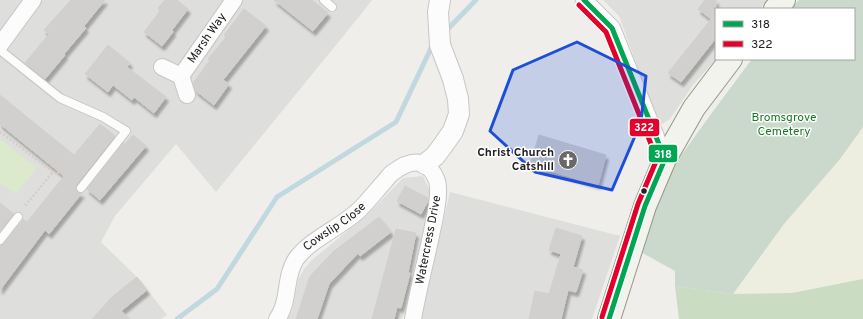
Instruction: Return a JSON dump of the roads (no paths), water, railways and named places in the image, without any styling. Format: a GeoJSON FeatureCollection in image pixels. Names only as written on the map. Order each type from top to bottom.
{"type":"FeatureCollection","features":[{"type":"Feature","properties":{"kind":"main road"},"geometry":{"type":"LineString","coordinates":[[776,8],[784,0]]}},
{"type":"Feature","properties":{"kind":"main road"},"geometry":{"type":"LineString","coordinates":[[609,319],[645,206],[665,159],[694,108],[730,60]]}},
{"type":"Feature","properties":{"kind":"street"},"geometry":{"type":"LineString","coordinates":[[0,45],[33,0]]}},
{"type":"Feature","properties":{"kind":"street","name":"Marsh Way"},"geometry":{"type":"LineString","coordinates":[[186,96],[181,76],[234,0]]}},
{"type":"Feature","properties":{"kind":"street"},"geometry":{"type":"LineString","coordinates":[[425,164],[435,156],[453,131],[459,114],[457,92],[440,45],[438,12],[440,0]]}},
{"type":"Feature","properties":{"kind":"street"},"geometry":{"type":"LineString","coordinates":[[584,0],[612,28],[665,159]]}},
{"type":"Feature","properties":{"kind":"street","name":"Marsh Way"},"geometry":{"type":"LineString","coordinates":[[162,67],[181,76]]}},
{"type":"Feature","properties":{"kind":"street","name":"Cowslip Close"},"geometry":{"type":"LineString","coordinates":[[277,319],[281,314],[284,304],[291,268],[297,258],[306,249],[349,219],[360,209],[392,173],[415,162],[425,164]]}},
{"type":"Feature","properties":{"kind":"street","name":"Watercress Drive"},"geometry":{"type":"LineString","coordinates":[[413,319],[438,204],[438,187],[434,174],[425,164]]}},
{"type":"Feature","properties":{"kind":"lane"},"geometry":{"type":"LineString","coordinates":[[324,0],[332,7]]}},
{"type":"Feature","properties":{"kind":"lane"},"geometry":{"type":"LineString","coordinates":[[0,50],[60,98],[103,117],[126,131],[81,188]]}},
{"type":"Feature","properties":{"kind":"lane"},"geometry":{"type":"LineString","coordinates":[[0,240],[18,217]]}},
{"type":"Feature","properties":{"kind":"waterway"},"geometry":{"type":"LineString","coordinates":[[444,33],[476,0]]}},
{"type":"Feature","properties":{"kind":"waterway"},"geometry":{"type":"LineString","coordinates":[[177,319],[217,289],[277,197],[396,122],[433,44]]}},
{"type":"Feature","properties":{"kind":"place","name":"Christ Church Catshill"},"geometry":{"type":"Point","coordinates":[568,160]}},
{"type":"Feature","properties":{"kind":"park label","name":"Bromsgrove Cemetery"},"geometry":{"type":"Point","coordinates":[784,125]}}]}
